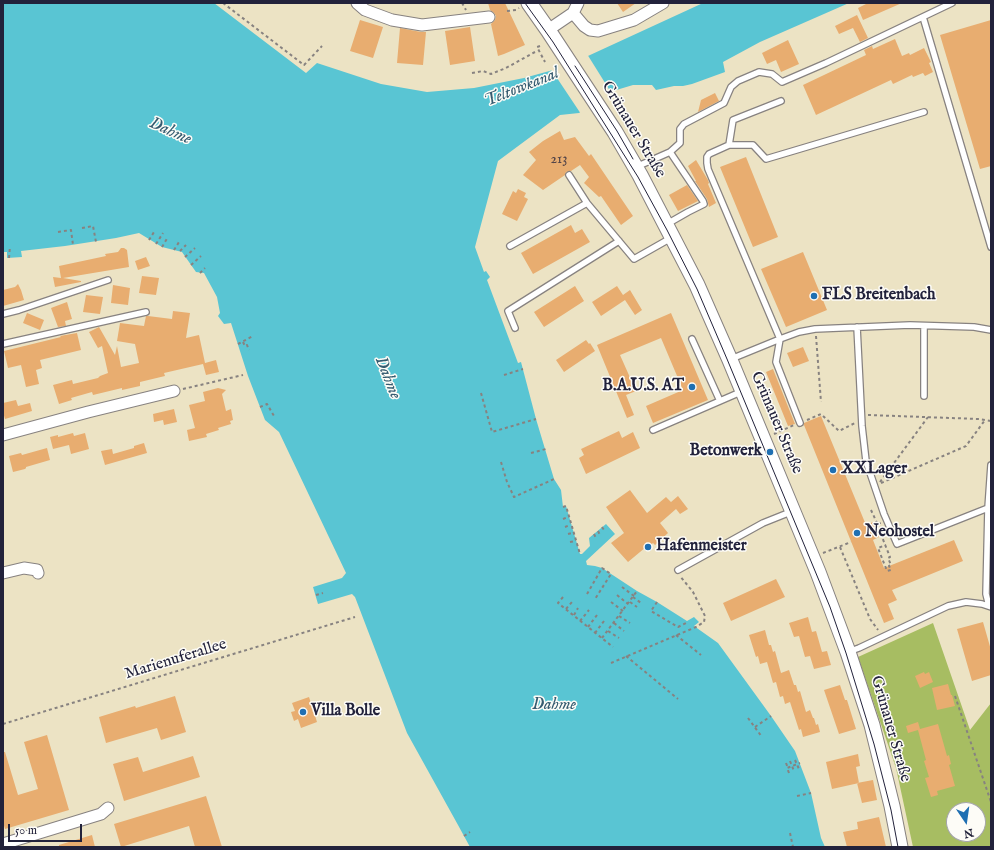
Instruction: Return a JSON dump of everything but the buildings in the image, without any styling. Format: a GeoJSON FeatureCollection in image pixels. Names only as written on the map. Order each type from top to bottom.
{"type":"FeatureCollection","features":[{"type":"Feature","properties":{"kind":"main road","name":"Grünauer Straße"},"geometry":{"type":"LineString","coordinates":[[529,3],[552,35],[636,167],[697,285],[730,360],[818,572],[848,652],[872,725],[892,806],[900,847]]}},
{"type":"Feature","properties":{"kind":"street"},"geometry":{"type":"LineString","coordinates":[[357,3],[365,10],[392,20],[422,26],[489,17]]}},
{"type":"Feature","properties":{"kind":"street"},"geometry":{"type":"LineString","coordinates":[[552,35],[575,8],[584,26],[590,30],[598,31],[634,20],[663,3]]}},
{"type":"Feature","properties":{"kind":"street"},"geometry":{"type":"LineString","coordinates":[[3,435],[174,391]]}},
{"type":"Feature","properties":{"kind":"street"},"geometry":{"type":"LineString","coordinates":[[3,573],[24,568],[37,570],[38,573]]}},
{"type":"Feature","properties":{"kind":"street"},"geometry":{"type":"LineString","coordinates":[[3,844],[102,814],[108,808]]}},
{"type":"Feature","properties":{"kind":"lane"},"geometry":{"type":"LineString","coordinates":[[636,167],[670,152],[680,143],[680,129],[684,124],[724,103],[731,87],[738,81],[759,72],[772,74],[782,82],[826,63],[952,3]]}},
{"type":"Feature","properties":{"kind":"lane"},"geometry":{"type":"LineString","coordinates":[[923,17],[991,246]]}},
{"type":"Feature","properties":{"kind":"lane"},"geometry":{"type":"LineString","coordinates":[[729,145],[733,120],[781,101]]}},
{"type":"Feature","properties":{"kind":"lane"},"geometry":{"type":"LineString","coordinates":[[800,423],[776,362],[780,339],[708,169],[707,163],[709,154],[729,145],[753,145],[766,160],[924,112]]}},
{"type":"Feature","properties":{"kind":"lane"},"geometry":{"type":"LineString","coordinates":[[569,175],[587,203],[634,259],[670,231],[688,212],[704,204],[704,201],[670,152]]}},
{"type":"Feature","properties":{"kind":"lane"},"geometry":{"type":"LineString","coordinates":[[510,246],[587,203]]}},
{"type":"Feature","properties":{"kind":"lane"},"geometry":{"type":"LineString","coordinates":[[515,328],[508,311],[619,242]]}},
{"type":"Feature","properties":{"kind":"lane"},"geometry":{"type":"LineString","coordinates":[[3,314],[108,280]]}},
{"type":"Feature","properties":{"kind":"lane"},"geometry":{"type":"LineString","coordinates":[[3,344],[146,312]]}},
{"type":"Feature","properties":{"kind":"lane"},"geometry":{"type":"LineString","coordinates":[[730,360],[799,332],[815,329],[910,325],[991,330]]}},
{"type":"Feature","properties":{"kind":"lane"},"geometry":{"type":"LineString","coordinates":[[924,326],[924,396]]}},
{"type":"Feature","properties":{"kind":"lane"},"geometry":{"type":"LineString","coordinates":[[857,327],[861,415],[866,461],[884,514],[897,544],[988,508]]}},
{"type":"Feature","properties":{"kind":"lane"},"geometry":{"type":"LineString","coordinates":[[692,340],[720,401]]}},
{"type":"Feature","properties":{"kind":"lane"},"geometry":{"type":"LineString","coordinates":[[653,430],[743,391]]}},
{"type":"Feature","properties":{"kind":"lane"},"geometry":{"type":"LineString","coordinates":[[848,652],[948,606],[966,602],[990,606],[986,594],[988,508],[991,465]]}},
{"type":"Feature","properties":{"kind":"lane"},"geometry":{"type":"LineString","coordinates":[[678,570],[763,523],[793,511]]}},
{"type":"Feature","properties":{"kind":"path"},"geometry":{"type":"LineString","coordinates":[[223,3],[304,65],[322,46]]}},
{"type":"Feature","properties":{"kind":"path"},"geometry":{"type":"LineString","coordinates":[[540,46],[537,47],[545,62]]}},
{"type":"Feature","properties":{"kind":"path"},"geometry":{"type":"LineString","coordinates":[[472,73],[483,71],[492,74],[535,52]]}},
{"type":"Feature","properties":{"kind":"path"},"geometry":{"type":"LineString","coordinates":[[82,228],[93,226],[96,242]]}},
{"type":"Feature","properties":{"kind":"path"},"geometry":{"type":"LineString","coordinates":[[58,232],[71,230],[73,245]]}},
{"type":"Feature","properties":{"kind":"path"},"geometry":{"type":"LineString","coordinates":[[149,240],[154,232]]}},
{"type":"Feature","properties":{"kind":"path"},"geometry":{"type":"LineString","coordinates":[[156,244],[163,233]]}},
{"type":"Feature","properties":{"kind":"path"},"geometry":{"type":"LineString","coordinates":[[162,247],[168,237]]}},
{"type":"Feature","properties":{"kind":"path"},"geometry":{"type":"LineString","coordinates":[[174,250],[179,242]]}},
{"type":"Feature","properties":{"kind":"path"},"geometry":{"type":"LineString","coordinates":[[180,251],[186,245]]}},
{"type":"Feature","properties":{"kind":"path"},"geometry":{"type":"LineString","coordinates":[[9,258],[10,246]]}},
{"type":"Feature","properties":{"kind":"path"},"geometry":{"type":"LineString","coordinates":[[185,257],[195,248]]}},
{"type":"Feature","properties":{"kind":"path"},"geometry":{"type":"LineString","coordinates":[[191,265],[201,256]]}},
{"type":"Feature","properties":{"kind":"path"},"geometry":{"type":"LineString","coordinates":[[200,273],[205,268]]}},
{"type":"Feature","properties":{"kind":"path"},"geometry":{"type":"LineString","coordinates":[[815,329],[821,402]]}},
{"type":"Feature","properties":{"kind":"path"},"geometry":{"type":"LineString","coordinates":[[238,344],[253,336]]}},
{"type":"Feature","properties":{"kind":"path"},"geometry":{"type":"LineString","coordinates":[[243,342],[245,346],[247,345],[249,350]]}},
{"type":"Feature","properties":{"kind":"path"},"geometry":{"type":"LineString","coordinates":[[504,375],[523,369]]}},
{"type":"Feature","properties":{"kind":"path"},"geometry":{"type":"LineString","coordinates":[[174,391],[243,375]]}},
{"type":"Feature","properties":{"kind":"path"},"geometry":{"type":"LineString","coordinates":[[481,393],[492,432],[536,419]]}},
{"type":"Feature","properties":{"kind":"path"},"geometry":{"type":"LineString","coordinates":[[260,407],[268,404],[274,416]]}},
{"type":"Feature","properties":{"kind":"path"},"geometry":{"type":"LineString","coordinates":[[861,415],[991,421]]}},
{"type":"Feature","properties":{"kind":"path"},"geometry":{"type":"LineString","coordinates":[[928,418],[879,484],[966,446],[984,420]]}},
{"type":"Feature","properties":{"kind":"path"},"geometry":{"type":"LineString","coordinates":[[839,431],[857,422],[862,422]]}},
{"type":"Feature","properties":{"kind":"path"},"geometry":{"type":"LineString","coordinates":[[531,453],[546,449]]}},
{"type":"Feature","properties":{"kind":"path"},"geometry":{"type":"LineString","coordinates":[[501,462],[507,482],[514,497],[554,479]]}},
{"type":"Feature","properties":{"kind":"path"},"geometry":{"type":"LineString","coordinates":[[578,550],[566,506],[564,507],[577,550],[580,554]]}},
{"type":"Feature","properties":{"kind":"path"},"geometry":{"type":"LineString","coordinates":[[871,510],[877,523],[880,522],[882,528]]}},
{"type":"Feature","properties":{"kind":"path"},"geometry":{"type":"LineString","coordinates":[[563,518],[568,517]]}},
{"type":"Feature","properties":{"kind":"path"},"geometry":{"type":"LineString","coordinates":[[565,527],[570,525]]}},
{"type":"Feature","properties":{"kind":"path"},"geometry":{"type":"LineString","coordinates":[[598,530],[600,535]]}},
{"type":"Feature","properties":{"kind":"path"},"geometry":{"type":"LineString","coordinates":[[883,532],[885,536],[882,537],[886,545],[890,557],[888,558],[891,565],[889,566],[891,570],[888,571],[878,548],[886,545]]}},
{"type":"Feature","properties":{"kind":"path"},"geometry":{"type":"LineString","coordinates":[[568,534],[572,533]]}},
{"type":"Feature","properties":{"kind":"path"},"geometry":{"type":"LineString","coordinates":[[594,534],[596,538]]}},
{"type":"Feature","properties":{"kind":"path"},"geometry":{"type":"LineString","coordinates":[[570,542],[574,541]]}},
{"type":"Feature","properties":{"kind":"path"},"geometry":{"type":"LineString","coordinates":[[822,554],[851,542]]}},
{"type":"Feature","properties":{"kind":"path"},"geometry":{"type":"LineString","coordinates":[[840,546],[870,619],[878,629],[881,637]]}},
{"type":"Feature","properties":{"kind":"path"},"geometry":{"type":"LineString","coordinates":[[587,594],[602,568],[611,574],[595,599]]}},
{"type":"Feature","properties":{"kind":"path"},"geometry":{"type":"LineString","coordinates":[[611,662],[696,627],[704,622],[705,616],[693,592],[678,574],[678,570]]}},
{"type":"Feature","properties":{"kind":"path"},"geometry":{"type":"LineString","coordinates":[[622,587],[641,603]]}},
{"type":"Feature","properties":{"kind":"path"},"geometry":{"type":"LineString","coordinates":[[602,638],[637,591]]}},
{"type":"Feature","properties":{"kind":"path"},"geometry":{"type":"LineString","coordinates":[[316,595],[323,593]]}},
{"type":"Feature","properties":{"kind":"path"},"geometry":{"type":"LineString","coordinates":[[617,595],[637,607]]}},
{"type":"Feature","properties":{"kind":"path"},"geometry":{"type":"LineString","coordinates":[[563,597],[558,603],[613,647]]}},
{"type":"Feature","properties":{"kind":"path"},"geometry":{"type":"LineString","coordinates":[[566,609],[572,602]]}},
{"type":"Feature","properties":{"kind":"path"},"geometry":{"type":"LineString","coordinates":[[611,602],[623,611]]}},
{"type":"Feature","properties":{"kind":"path"},"geometry":{"type":"LineString","coordinates":[[657,602],[651,611],[678,626],[688,622]]}},
{"type":"Feature","properties":{"kind":"path"},"geometry":{"type":"LineString","coordinates":[[574,615],[578,608]]}},
{"type":"Feature","properties":{"kind":"path"},"geometry":{"type":"LineString","coordinates":[[580,621],[589,610]]}},
{"type":"Feature","properties":{"kind":"path"},"geometry":{"type":"LineString","coordinates":[[588,627],[597,616]]}},
{"type":"Feature","properties":{"kind":"path"},"geometry":{"type":"LineString","coordinates":[[620,616],[630,623]]}},
{"type":"Feature","properties":{"kind":"path","name":"Marienuferallee"},"geometry":{"type":"LineString","coordinates":[[3,724],[355,617]]}},
{"type":"Feature","properties":{"kind":"path"},"geometry":{"type":"LineString","coordinates":[[595,633],[604,622]]}},
{"type":"Feature","properties":{"kind":"path"},"geometry":{"type":"LineString","coordinates":[[614,623],[624,631]]}},
{"type":"Feature","properties":{"kind":"path"},"geometry":{"type":"LineString","coordinates":[[608,630],[619,638]]}},
{"type":"Feature","properties":{"kind":"path"},"geometry":{"type":"LineString","coordinates":[[676,635],[701,655]]}},
{"type":"Feature","properties":{"kind":"path"},"geometry":{"type":"LineString","coordinates":[[626,656],[678,699]]}},
{"type":"Feature","properties":{"kind":"path"},"geometry":{"type":"LineString","coordinates":[[955,696],[991,802]]}},
{"type":"Feature","properties":{"kind":"path"},"geometry":{"type":"LineString","coordinates":[[755,728],[771,716]]}},
{"type":"Feature","properties":{"kind":"path"},"geometry":{"type":"LineString","coordinates":[[748,718],[762,737]]}},
{"type":"Feature","properties":{"kind":"path"},"geometry":{"type":"LineString","coordinates":[[795,760],[798,764],[799,770]]}},
{"type":"Feature","properties":{"kind":"path"},"geometry":{"type":"LineString","coordinates":[[790,761],[794,771]]}},
{"type":"Feature","properties":{"kind":"path"},"geometry":{"type":"LineString","coordinates":[[786,763],[789,773]]}},
{"type":"Feature","properties":{"kind":"path"},"geometry":{"type":"LineString","coordinates":[[788,768],[798,764]]}},
{"type":"Feature","properties":{"kind":"path"},"geometry":{"type":"LineString","coordinates":[[797,796],[811,793]]}},
{"type":"Feature","properties":{"kind":"path"},"geometry":{"type":"LineString","coordinates":[[464,836],[470,832]]}},
{"type":"Feature","properties":{"kind":"path"},"geometry":{"type":"LineString","coordinates":[[790,833],[793,847]]}},
{"type":"Feature","properties":{"kind":"green space"},"geometry":{"type":"Polygon","coordinates":[[[933,623],[970,730],[991,703],[991,847],[913,847],[896,768],[858,657],[933,623]]]}},
{"type":"Feature","properties":{"kind":"water","name":"Dahme"},"geometry":{"type":"Polygon","coordinates":[[[3,3],[214,3],[306,73],[317,63],[381,84],[427,92],[474,88],[524,78],[564,67],[703,3],[849,3],[760,42],[723,62],[725,72],[692,84],[656,90],[652,85],[633,85],[613,91],[579,113],[560,115],[498,161],[475,247],[484,272],[486,271],[490,277],[487,280],[518,363],[521,362],[554,479],[561,490],[563,507],[566,506],[580,554],[582,554],[590,546],[589,538],[606,524],[615,534],[586,561],[587,565],[602,568],[687,621],[694,617],[699,622],[694,626],[718,643],[795,751],[811,793],[821,838],[825,847],[470,847],[407,733],[355,597],[352,594],[318,604],[313,587],[342,578],[346,573],[279,432],[265,420],[248,376],[231,323],[224,324],[218,316],[220,313],[217,297],[204,273],[196,272],[182,252],[162,247],[139,233],[65,246],[21,251],[22,257],[7,258],[7,252],[3,252],[3,3]]]}},
{"type":"Feature","properties":{"kind":"pier"},"geometry":{"type":"Polygon","coordinates":[[[587,54],[612,94],[581,114],[551,69],[564,65],[587,54]]]}},
{"type":"Feature","properties":{"kind":"tram line"},"geometry":{"type":"LineString","coordinates":[[525,3],[553,42],[638,177],[697,289],[830,607],[874,744],[891,810],[898,847]]}},
{"type":"Feature","properties":{"kind":"tram line"},"geometry":{"type":"LineString","coordinates":[[575,66],[617,131],[633,159]]}},
{"type":"Feature","properties":{"kind":"place","name":"FLS Breitenbach"},"geometry":{"type":"Point","coordinates":[814,296]}},
{"type":"Feature","properties":{"kind":"place","name":"B.A.U.S. AT"},"geometry":{"type":"Point","coordinates":[692,387]}},
{"type":"Feature","properties":{"kind":"place","name":"Betonwerk"},"geometry":{"type":"Point","coordinates":[770,452]}},
{"type":"Feature","properties":{"kind":"place","name":"XXLager"},"geometry":{"type":"Point","coordinates":[833,470]}},
{"type":"Feature","properties":{"kind":"place","name":"Neohostel"},"geometry":{"type":"Point","coordinates":[857,533]}},
{"type":"Feature","properties":{"kind":"place","name":"Hafenmeister"},"geometry":{"type":"Point","coordinates":[648,547]}},
{"type":"Feature","properties":{"kind":"place","name":"Villa Bolle"},"geometry":{"type":"Point","coordinates":[303,712]}},
{"type":"Feature","properties":{"kind":"water label","name":"Teltowkanal"},"geometry":{"type":"Point","coordinates":[522,88]}}]}
